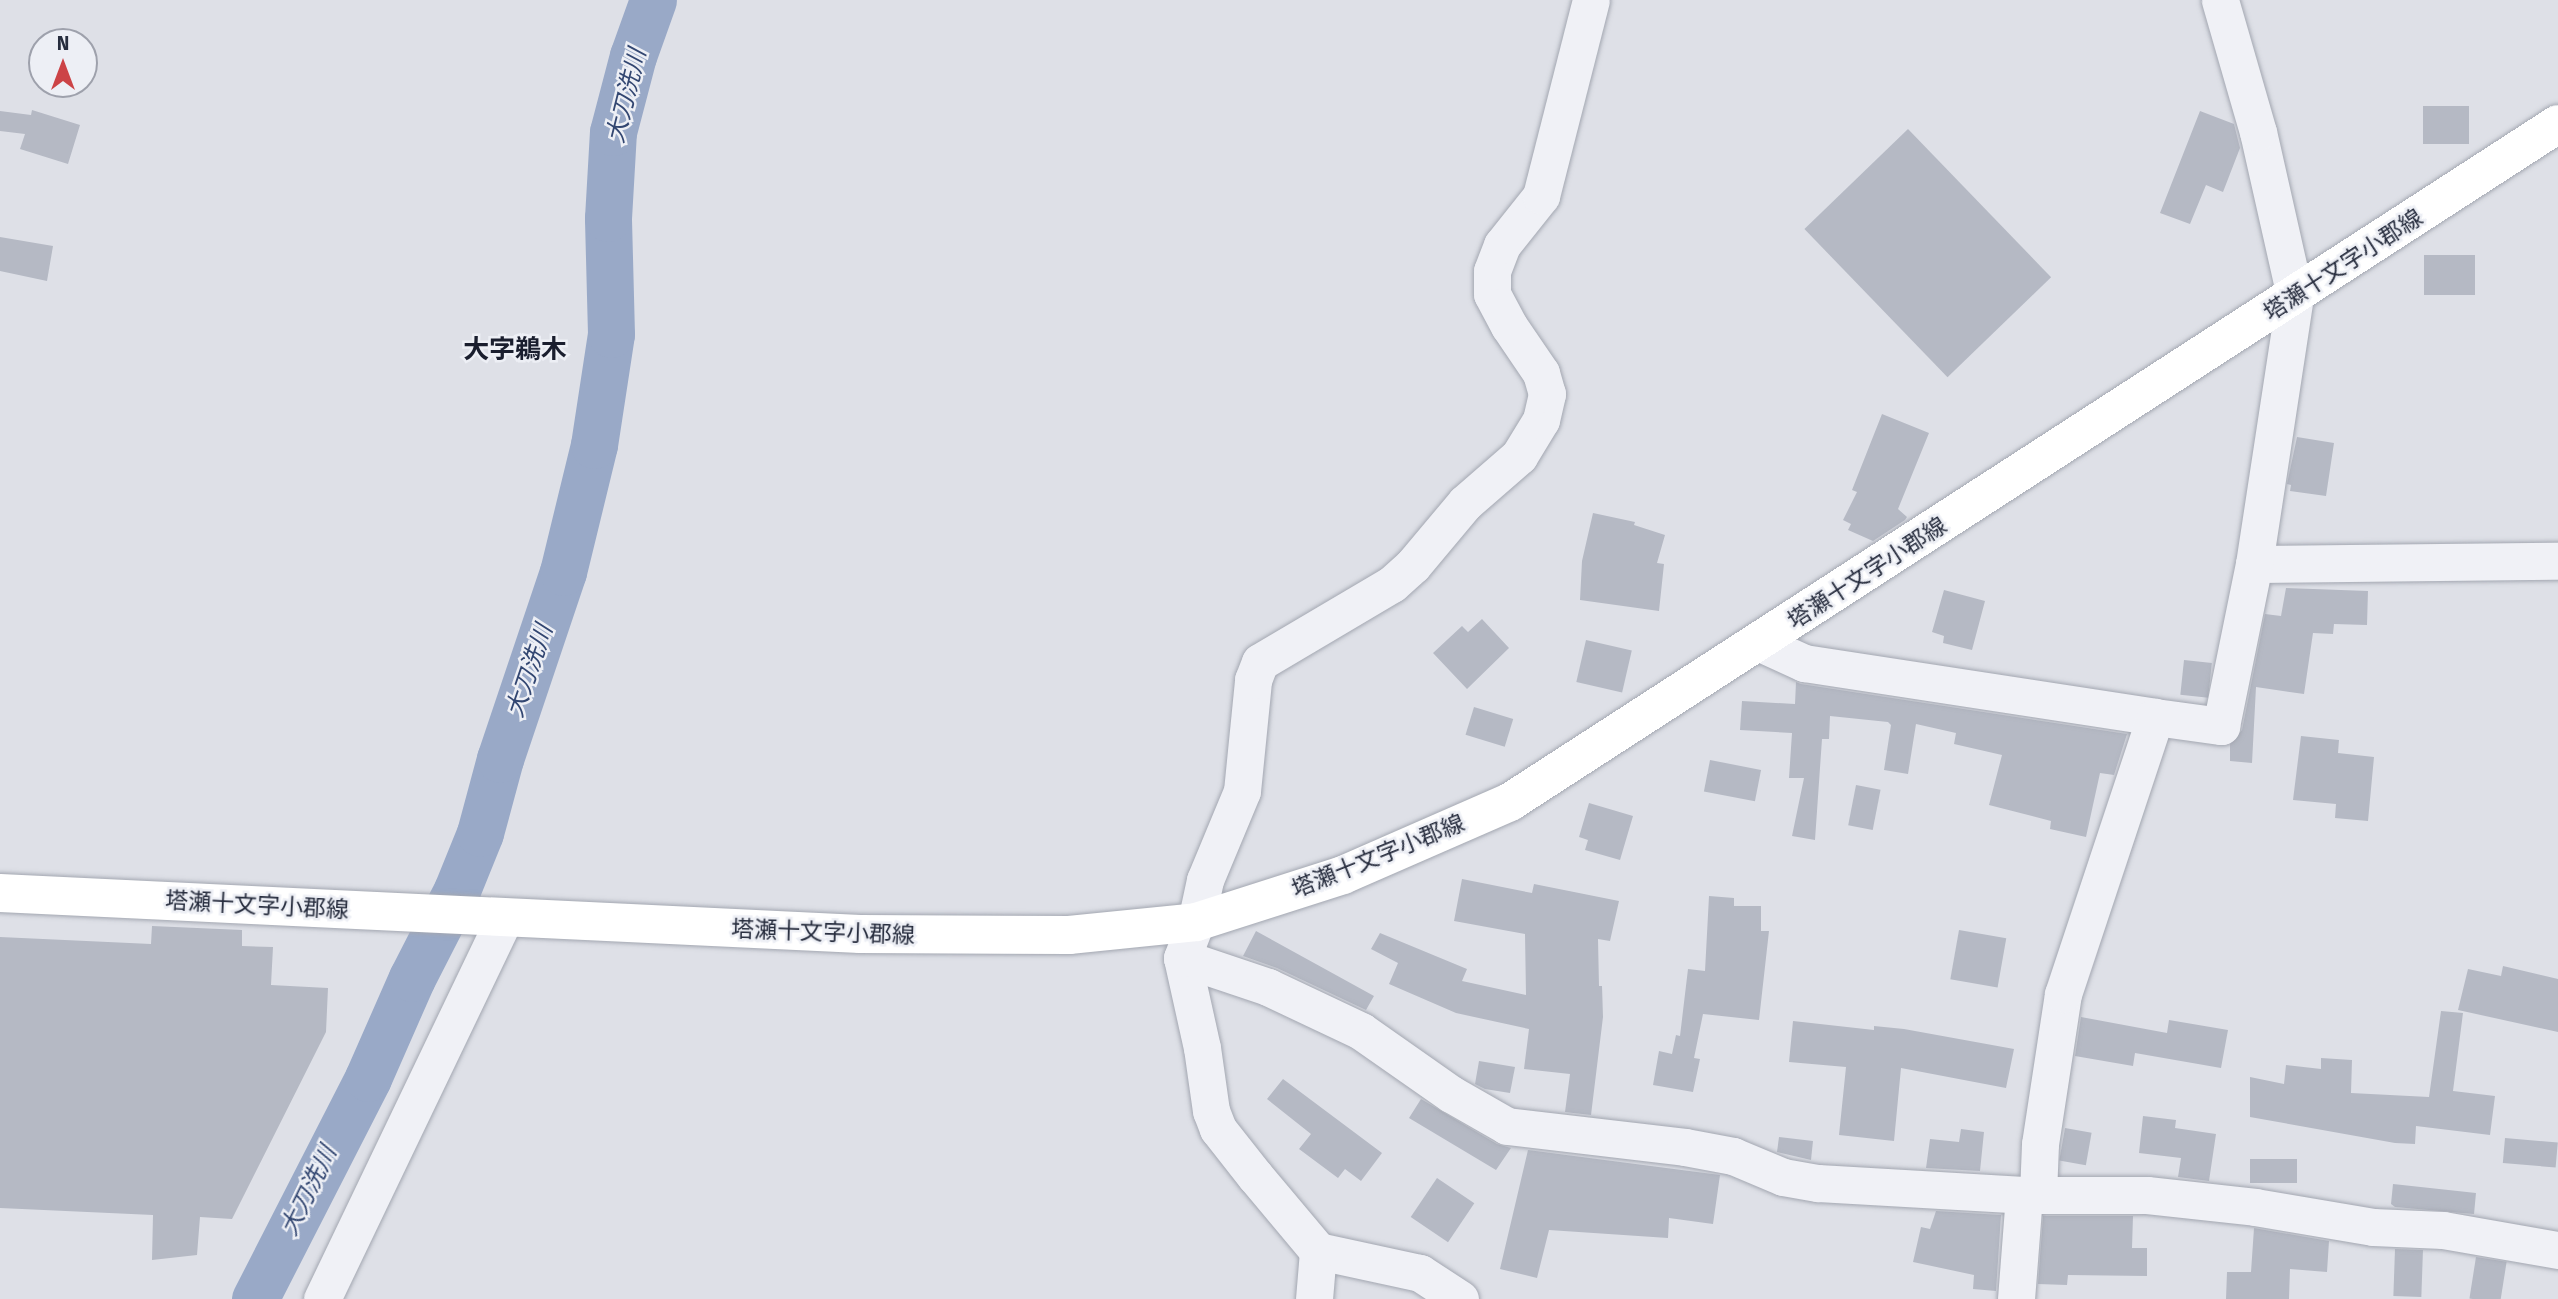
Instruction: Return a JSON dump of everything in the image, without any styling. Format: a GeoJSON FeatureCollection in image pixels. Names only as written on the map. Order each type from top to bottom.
{"type":"FeatureCollection","features":[{"type":"Feature","properties":{"kind":"main road","name":"塔瀬十文字小郡線"},"geometry":{"type":"LineString","coordinates":[[0,893],[367,909],[496,919],[860,934],[1069,935],[1196,922],[1343,875],[1510,802],[2558,124]]}},
{"type":"Feature","properties":{"kind":"street"},"geometry":{"type":"LineString","coordinates":[[1460,1299],[1420,1273],[1318,1251],[1218,1129],[1211,1111],[1202,1048],[1182,958],[1196,922],[1205,880],[1242,791],[1253,680],[1260,662],[1399,578],[1465,503],[1519,456],[1541,420],[1547,394],[1541,373],[1508,326],[1492,294],[1492,271],[1502,245],[1541,195],[1591,0]]}},
{"type":"Feature","properties":{"kind":"street"},"geometry":{"type":"LineString","coordinates":[[1758,642],[1804,663],[2221,726],[2254,564],[2295,296],[2258,132],[2220,0]]}},
{"type":"Feature","properties":{"kind":"street"},"geometry":{"type":"LineString","coordinates":[[2254,564],[2558,561]]}},
{"type":"Feature","properties":{"kind":"street"},"geometry":{"type":"LineString","coordinates":[[2016,1299],[2063,994],[2155,717]]}},
{"type":"Feature","properties":{"kind":"street"},"geometry":{"type":"LineString","coordinates":[[322,1299],[496,919]]}},
{"type":"Feature","properties":{"kind":"street"},"geometry":{"type":"LineString","coordinates":[[1182,958],[1268,987],[1361,1031],[1451,1094],[1507,1126],[1685,1147],[1733,1156],[1783,1177],[1818,1183],[2031,1194],[2147,1195],[2255,1206],[2373,1227],[2444,1230],[2558,1250]]}},
{"type":"Feature","properties":{"kind":"street"},"geometry":{"type":"LineString","coordinates":[[1314,1299],[1318,1251]]}},
{"type":"Feature","properties":{"kind":"building"},"geometry":{"type":"Polygon","coordinates":[[[2423,106],[2469,106],[2469,144],[2423,144],[2423,106]]]}},
{"type":"Feature","properties":{"kind":"building"},"geometry":{"type":"Polygon","coordinates":[[[32,110],[80,125],[68,164],[20,149],[25,134],[0,131],[0,111],[31,115],[32,110]]]}},
{"type":"Feature","properties":{"kind":"building"},"geometry":{"type":"Polygon","coordinates":[[[2200,111],[2234,124],[2240,148],[2223,192],[2206,185],[2190,224],[2160,213],[2200,111]]]}},
{"type":"Feature","properties":{"kind":"building"},"geometry":{"type":"Polygon","coordinates":[[[1908,129],[2051,277],[1948,377],[1804,229],[1908,129]]]}},
{"type":"Feature","properties":{"kind":"building"},"geometry":{"type":"Polygon","coordinates":[[[0,237],[53,246],[47,281],[0,271],[0,237]]]}},
{"type":"Feature","properties":{"kind":"building"},"geometry":{"type":"Polygon","coordinates":[[[2424,255],[2475,255],[2475,295],[2424,295],[2424,255]]]}},
{"type":"Feature","properties":{"kind":"building"},"geometry":{"type":"Polygon","coordinates":[[[1882,414],[1929,433],[1898,509],[1907,517],[1873,541],[1848,530],[1851,524],[1843,520],[1857,492],[1852,490],[1882,414]]]}},
{"type":"Feature","properties":{"kind":"building"},"geometry":{"type":"Polygon","coordinates":[[[2297,437],[2334,443],[2326,496],[2290,491],[2291,485],[2287,484],[2297,437]]]}},
{"type":"Feature","properties":{"kind":"building"},"geometry":{"type":"Polygon","coordinates":[[[1593,513],[1635,522],[1634,525],[1665,535],[1657,563],[1664,564],[1659,611],[1580,600],[1582,561],[1593,513]]]}},
{"type":"Feature","properties":{"kind":"building"},"geometry":{"type":"Polygon","coordinates":[[[2286,588],[2368,591],[2367,625],[2334,624],[2333,634],[2313,633],[2304,694],[2256,687],[2252,763],[2230,761],[2230,744],[2242,730],[2265,614],[2281,616],[2286,588]]]}},
{"type":"Feature","properties":{"kind":"building"},"geometry":{"type":"Polygon","coordinates":[[[1944,590],[1985,601],[1972,650],[1943,643],[1944,636],[1932,632],[1944,590]]]}},
{"type":"Feature","properties":{"kind":"building"},"geometry":{"type":"Polygon","coordinates":[[[1482,619],[1509,648],[1467,689],[1433,653],[1462,626],[1468,632],[1482,619]]]}},
{"type":"Feature","properties":{"kind":"building"},"geometry":{"type":"Polygon","coordinates":[[[1586,640],[1632,651],[1622,692],[1576,682],[1586,640]]]}},
{"type":"Feature","properties":{"kind":"building"},"geometry":{"type":"Polygon","coordinates":[[[2184,660],[2212,663],[2208,698],[2180,695],[2184,660]]]}},
{"type":"Feature","properties":{"kind":"building"},"geometry":{"type":"Polygon","coordinates":[[[1796,682],[2127,734],[2114,775],[2100,773],[2086,837],[2050,829],[2051,821],[1989,805],[2002,755],[1954,744],[1956,733],[1916,724],[1908,774],[1884,770],[1891,725],[1888,722],[1830,716],[1829,739],[1822,739],[1815,840],[1792,836],[1804,778],[1789,778],[1792,733],[1740,730],[1742,701],[1795,704],[1796,682]]]}},
{"type":"Feature","properties":{"kind":"building"},"geometry":{"type":"Polygon","coordinates":[[[1474,707],[1513,719],[1505,747],[1466,735],[1474,707]]]}},
{"type":"Feature","properties":{"kind":"building"},"geometry":{"type":"Polygon","coordinates":[[[2301,736],[2339,740],[2338,753],[2374,757],[2368,821],[2335,818],[2336,804],[2293,800],[2301,736]]]}},
{"type":"Feature","properties":{"kind":"building"},"geometry":{"type":"Polygon","coordinates":[[[1710,760],[1761,770],[1755,801],[1704,791],[1710,760]]]}},
{"type":"Feature","properties":{"kind":"building"},"geometry":{"type":"Polygon","coordinates":[[[1856,785],[1881,790],[1873,830],[1848,825],[1856,785]]]}},
{"type":"Feature","properties":{"kind":"building"},"geometry":{"type":"Polygon","coordinates":[[[1589,803],[1633,816],[1620,860],[1585,850],[1588,840],[1579,837],[1589,803]]]}},
{"type":"Feature","properties":{"kind":"building"},"geometry":{"type":"Polygon","coordinates":[[[1462,879],[1532,893],[1534,884],[1619,901],[1610,941],[1598,939],[1603,1017],[1591,1115],[1565,1112],[1570,1074],[1524,1069],[1529,1029],[1456,1013],[1389,984],[1398,963],[1371,949],[1380,933],[1467,969],[1462,981],[1526,995],[1525,934],[1454,921],[1462,879]]]}},
{"type":"Feature","properties":{"kind":"building"},"geometry":{"type":"Polygon","coordinates":[[[1709,896],[1734,898],[1734,906],[1761,906],[1761,931],[1769,931],[1759,1020],[1703,1014],[1694,1058],[1700,1059],[1693,1092],[1653,1085],[1659,1051],[1672,1054],[1676,1035],[1680,1036],[1688,969],[1705,971],[1709,896]]]}},
{"type":"Feature","properties":{"kind":"building"},"geometry":{"type":"Polygon","coordinates":[[[152,926],[242,930],[242,946],[273,947],[271,985],[328,988],[326,1032],[232,1219],[200,1217],[197,1255],[152,1260],[153,1215],[0,1208],[0,937],[151,944],[152,926]]]}},
{"type":"Feature","properties":{"kind":"building"},"geometry":{"type":"Polygon","coordinates":[[[1959,930],[2006,938],[1998,988],[1950,979],[1959,930]]]}},
{"type":"Feature","properties":{"kind":"building"},"geometry":{"type":"Polygon","coordinates":[[[1256,931],[1374,996],[1366,1010],[1277,968],[1243,956],[1256,931]]]}},
{"type":"Feature","properties":{"kind":"building"},"geometry":{"type":"Polygon","coordinates":[[[2503,966],[2558,979],[2558,1032],[2458,1010],[2468,969],[2501,976],[2503,966]]]}},
{"type":"Feature","properties":{"kind":"building"},"geometry":{"type":"Polygon","coordinates":[[[2441,1011],[2463,1013],[2453,1091],[2495,1096],[2490,1135],[2416,1126],[2415,1144],[2395,1143],[2250,1117],[2250,1077],[2284,1084],[2286,1065],[2321,1069],[2321,1058],[2352,1060],[2351,1093],[2429,1097],[2441,1011]]]}},
{"type":"Feature","properties":{"kind":"building"},"geometry":{"type":"Polygon","coordinates":[[[2081,1017],[2167,1033],[2169,1020],[2228,1030],[2221,1068],[2135,1053],[2133,1066],[2075,1056],[2081,1017]]]}},
{"type":"Feature","properties":{"kind":"building"},"geometry":{"type":"Polygon","coordinates":[[[1793,1021],[1874,1030],[1874,1026],[1904,1029],[2014,1049],[2006,1088],[1901,1068],[1894,1141],[1839,1135],[1846,1067],[1789,1062],[1793,1021]]]}},
{"type":"Feature","properties":{"kind":"building"},"geometry":{"type":"Polygon","coordinates":[[[1479,1061],[1515,1067],[1510,1093],[1485,1089],[1475,1084],[1479,1061]]]}},
{"type":"Feature","properties":{"kind":"building"},"geometry":{"type":"Polygon","coordinates":[[[1283,1079],[1382,1153],[1361,1181],[1345,1169],[1338,1178],[1299,1149],[1311,1134],[1267,1099],[1283,1079]]]}},
{"type":"Feature","properties":{"kind":"building"},"geometry":{"type":"Polygon","coordinates":[[[1421,1099],[1497,1144],[1511,1148],[1496,1170],[1409,1118],[1421,1099]]]}},
{"type":"Feature","properties":{"kind":"building"},"geometry":{"type":"Polygon","coordinates":[[[2143,1116],[2176,1120],[2175,1128],[2216,1134],[2209,1181],[2178,1177],[2181,1158],[2139,1153],[2143,1116]]]}},
{"type":"Feature","properties":{"kind":"building"},"geometry":{"type":"Polygon","coordinates":[[[2065,1128],[2092,1133],[2086,1165],[2059,1160],[2065,1128]]]}},
{"type":"Feature","properties":{"kind":"building"},"geometry":{"type":"Polygon","coordinates":[[[1961,1129],[1984,1132],[1980,1171],[1926,1168],[1930,1139],[1959,1142],[1961,1129]]]}},
{"type":"Feature","properties":{"kind":"building"},"geometry":{"type":"Polygon","coordinates":[[[1779,1137],[1813,1141],[1811,1160],[1777,1152],[1779,1137]]]}},
{"type":"Feature","properties":{"kind":"building"},"geometry":{"type":"Polygon","coordinates":[[[2505,1138],[2558,1143],[2556,1168],[2503,1163],[2505,1138]]]}},
{"type":"Feature","properties":{"kind":"building"},"geometry":{"type":"Polygon","coordinates":[[[1528,1150],[1720,1175],[1713,1224],[1669,1218],[1668,1238],[1549,1230],[1537,1278],[1500,1269],[1528,1150]]]}},
{"type":"Feature","properties":{"kind":"building"},"geometry":{"type":"Polygon","coordinates":[[[2250,1159],[2297,1159],[2297,1183],[2250,1183],[2250,1159]]]}},
{"type":"Feature","properties":{"kind":"building"},"geometry":{"type":"Polygon","coordinates":[[[1437,1178],[1474,1203],[1448,1242],[1411,1217],[1437,1178]]]}},
{"type":"Feature","properties":{"kind":"building"},"geometry":{"type":"Polygon","coordinates":[[[2393,1184],[2476,1193],[2474,1214],[2395,1207],[2391,1204],[2393,1184]]]}},
{"type":"Feature","properties":{"kind":"building"},"geometry":{"type":"Polygon","coordinates":[[[1936,1211],[2001,1215],[1996,1291],[1973,1289],[1974,1275],[1913,1262],[1921,1227],[1930,1229],[1936,1211]]]}},
{"type":"Feature","properties":{"kind":"building"},"geometry":{"type":"Polygon","coordinates":[[[2043,1216],[2133,1216],[2132,1248],[2147,1248],[2147,1276],[2068,1275],[2067,1285],[2038,1284],[2043,1216]]]}},
{"type":"Feature","properties":{"kind":"building"},"geometry":{"type":"Polygon","coordinates":[[[2254,1228],[2329,1241],[2327,1272],[2290,1269],[2289,1299],[2226,1299],[2227,1272],[2251,1272],[2254,1228]]]}},
{"type":"Feature","properties":{"kind":"building"},"geometry":{"type":"Polygon","coordinates":[[[2395,1249],[2423,1250],[2421,1297],[2393,1296],[2395,1249]]]}},
{"type":"Feature","properties":{"kind":"building"},"geometry":{"type":"Polygon","coordinates":[[[2476,1257],[2507,1262],[2501,1299],[2469,1298],[2476,1257]]]}},
{"type":"Feature","properties":{"kind":"waterway","name":"大刀洗川"},"geometry":{"type":"LineString","coordinates":[[255,1299],[368,1078],[412,978],[457,890],[480,833],[500,759],[563,572],[594,445],[611,334],[608,218],[613,132],[633,56],[653,0]]}},
{"type":"Feature","properties":{"kind":"district","name":"大字鵜木"},"geometry":{"type":"Point","coordinates":[515,350]}}]}
